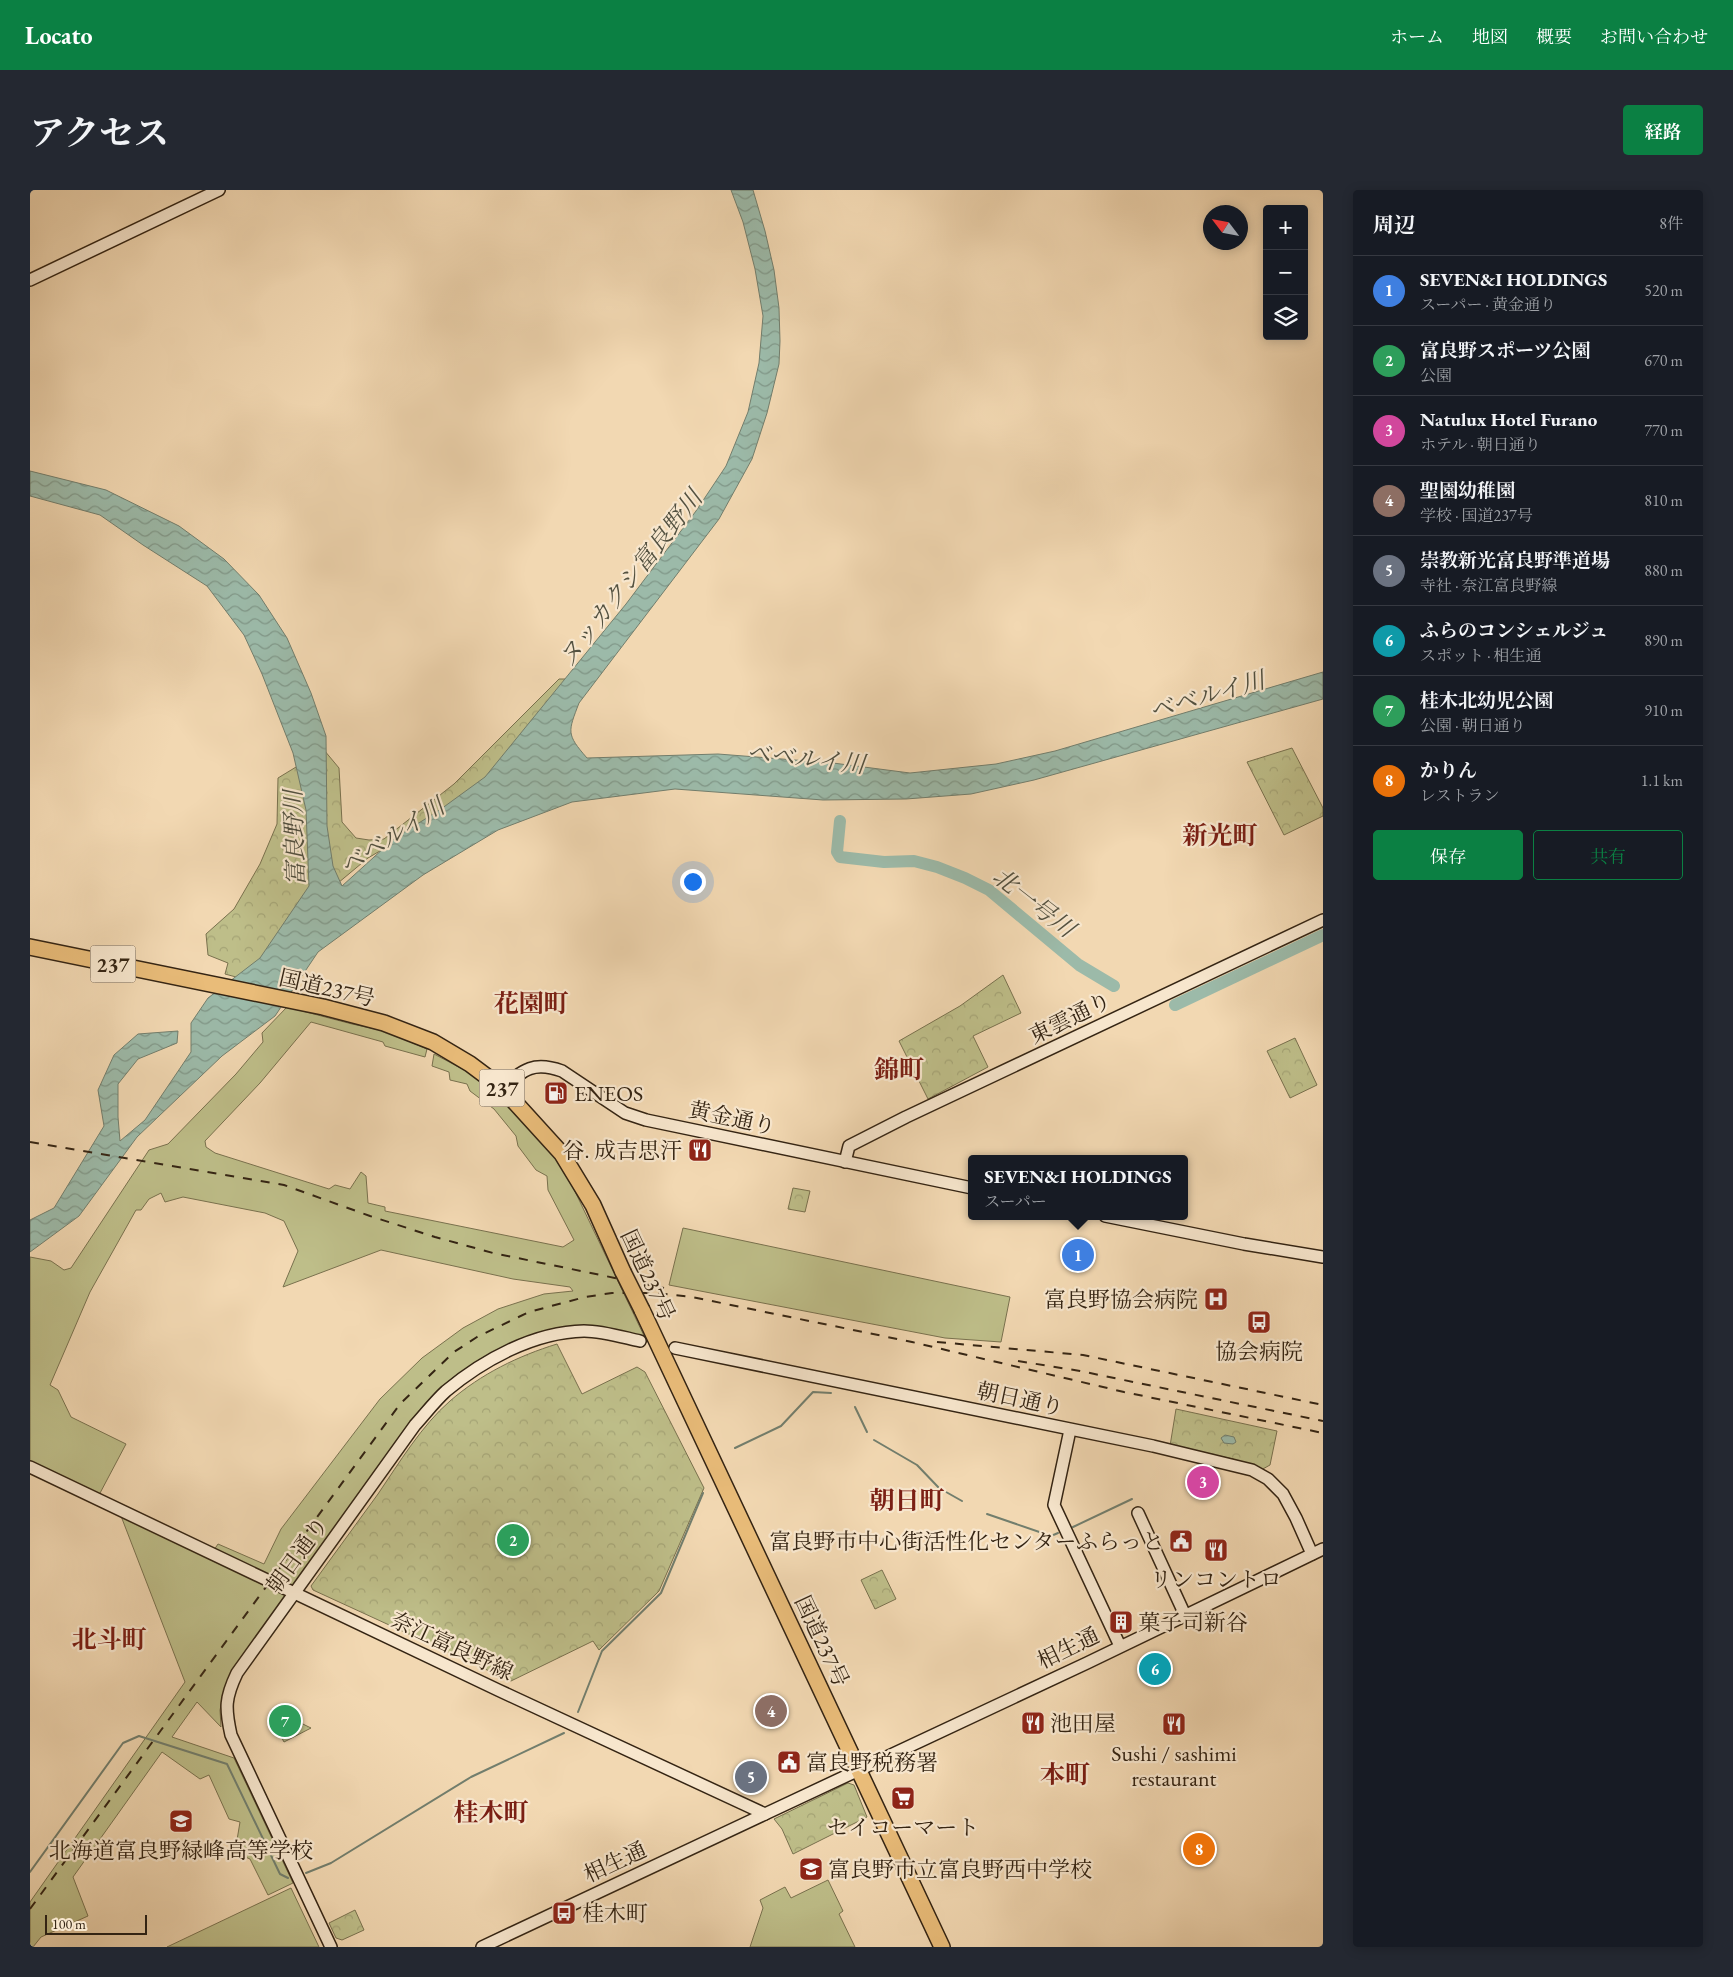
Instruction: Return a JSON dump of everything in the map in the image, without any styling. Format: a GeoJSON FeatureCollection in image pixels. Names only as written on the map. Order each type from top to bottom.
{"type":"FeatureCollection","features":[{"type":"Feature","properties":{"kind":"highway","name":"国道237号"},"geometry":{"type":"LineString","coordinates":[[30,947],[301,1002],[384,1023],[433,1042],[470,1064],[502,1088],[562,1154],[593,1204],[622,1272],[642,1310],[942,1947]]}},
{"type":"Feature","properties":{"kind":"street"},"geometry":{"type":"LineString","coordinates":[[30,280],[219,190]]}},
{"type":"Feature","properties":{"kind":"street","name":"東雲通り"},"geometry":{"type":"LineString","coordinates":[[846,1162],[849,1146],[1323,920]]}},
{"type":"Feature","properties":{"kind":"street","name":"黄金通り"},"geometry":{"type":"LineString","coordinates":[[502,1088],[526,1069],[540,1065],[551,1067],[562,1071],[624,1113],[646,1120],[968,1187]]}},
{"type":"Feature","properties":{"kind":"street"},"geometry":{"type":"LineString","coordinates":[[1125,1220],[1244,1244],[1323,1257]]}},
{"type":"Feature","properties":{"kind":"street","name":"朝日通り"},"geometry":{"type":"LineString","coordinates":[[331,1947],[231,1735],[227,1718],[228,1692],[237,1673],[415,1425],[444,1393],[490,1360],[524,1344],[550,1336],[584,1331],[616,1335],[640,1341]]}},
{"type":"Feature","properties":{"kind":"street","name":"朝日通り"},"geometry":{"type":"LineString","coordinates":[[676,1348],[1153,1446],[1252,1470],[1268,1479],[1282,1494],[1296,1518],[1312,1554]]}},
{"type":"Feature","properties":{"kind":"street"},"geometry":{"type":"LineString","coordinates":[[1070,1430],[1054,1505],[1120,1646]]}},
{"type":"Feature","properties":{"kind":"street","name":"奈江富良野線"},"geometry":{"type":"LineString","coordinates":[[30,1467],[482,1683],[765,1814]]}},
{"type":"Feature","properties":{"kind":"street"},"geometry":{"type":"LineString","coordinates":[[1138,1513],[1185,1614]]}},
{"type":"Feature","properties":{"kind":"street","name":"相生通"},"geometry":{"type":"LineString","coordinates":[[857,1770],[1323,1549]]}},
{"type":"Feature","properties":{"kind":"street"},"geometry":{"type":"LineString","coordinates":[[765,1814],[857,1770]]}},
{"type":"Feature","properties":{"kind":"street","name":"相生通"},"geometry":{"type":"LineString","coordinates":[[482,1947],[765,1814]]}},
{"type":"Feature","properties":{"kind":"green space"},"geometry":{"type":"Polygon","coordinates":[[[559,679],[568,679],[506,768],[451,809],[368,858],[338,883],[249,971],[236,977],[225,974],[228,963],[208,955],[206,934],[234,909],[260,864],[277,824],[278,778],[324,750],[339,768],[342,822],[356,838],[369,840],[384,839],[454,784],[559,679]]]}},
{"type":"Feature","properties":{"kind":"green space"},"geometry":{"type":"Polygon","coordinates":[[[1292,748],[1323,808],[1323,816],[1284,835],[1247,762],[1292,748]]]}},
{"type":"Feature","properties":{"kind":"green space"},"geometry":{"type":"Polygon","coordinates":[[[1003,975],[1021,1013],[973,1036],[988,1067],[928,1099],[899,1041],[960,1006],[1003,975]]]}},
{"type":"Feature","properties":{"kind":"green space"},"geometry":{"type":"Polygon","coordinates":[[[287,1007],[385,1031],[427,1049],[425,1057],[385,1046],[383,1042],[311,1022],[260,1083],[205,1141],[206,1147],[215,1153],[329,1189],[335,1185],[350,1189],[361,1172],[366,1176],[368,1203],[385,1207],[385,1211],[563,1247],[574,1240],[548,1190],[547,1176],[536,1170],[518,1146],[516,1136],[494,1109],[470,1091],[467,1084],[450,1080],[449,1072],[432,1066],[434,1054],[472,1074],[501,1096],[559,1158],[647,1342],[584,1328],[556,1328],[521,1339],[451,1379],[413,1421],[294,1587],[214,1550],[218,1544],[264,1564],[281,1529],[380,1399],[422,1358],[463,1328],[498,1309],[544,1294],[573,1291],[570,1287],[513,1279],[381,1250],[283,1287],[298,1251],[284,1221],[265,1213],[183,1197],[165,1202],[161,1193],[149,1199],[141,1210],[136,1210],[90,1292],[50,1385],[58,1390],[71,1417],[126,1444],[99,1495],[30,1462],[30,1257],[51,1261],[64,1270],[71,1268],[149,1150],[168,1144],[236,1074],[263,1042],[262,1033],[287,1007]]]}},
{"type":"Feature","properties":{"kind":"green space"},"geometry":{"type":"Polygon","coordinates":[[[1295,1038],[1317,1085],[1290,1098],[1267,1051],[1295,1038]]]}},
{"type":"Feature","properties":{"kind":"green space"},"geometry":{"type":"Polygon","coordinates":[[[793,1188],[810,1191],[805,1212],[788,1209],[793,1188]]]}},
{"type":"Feature","properties":{"kind":"green space"},"geometry":{"type":"Polygon","coordinates":[[[683,1228],[1010,1297],[1001,1342],[945,1338],[669,1285],[683,1228]]]}},
{"type":"Feature","properties":{"kind":"green space"},"geometry":{"type":"Polygon","coordinates":[[[557,1344],[582,1394],[637,1367],[645,1372],[704,1488],[659,1591],[599,1650],[593,1641],[511,1681],[313,1590],[311,1586],[430,1421],[462,1391],[487,1374],[528,1354],[557,1344]]]}},
{"type":"Feature","properties":{"kind":"green space"},"geometry":{"type":"Polygon","coordinates":[[[1176,1409],[1277,1431],[1270,1465],[1261,1470],[1233,1459],[1170,1446],[1176,1409]]]}},
{"type":"Feature","properties":{"kind":"green space"},"geometry":{"type":"Polygon","coordinates":[[[121,1516],[289,1596],[236,1670],[224,1691],[220,1710],[221,1727],[197,1702],[172,1737],[234,1758],[293,1883],[268,1895],[250,1859],[241,1855],[236,1846],[240,1822],[229,1819],[209,1775],[200,1779],[162,1752],[73,1877],[88,1916],[41,1937],[33,1947],[30,1947],[30,1902],[185,1682],[121,1516]]]}},
{"type":"Feature","properties":{"kind":"green space"},"geometry":{"type":"Polygon","coordinates":[[[882,1570],[896,1599],[875,1609],[861,1580],[882,1570]]]}},
{"type":"Feature","properties":{"kind":"green space"},"geometry":{"type":"Polygon","coordinates":[[[272,1709],[311,1728],[284,1742],[269,1714],[272,1709]]]}},
{"type":"Feature","properties":{"kind":"green space"},"geometry":{"type":"Polygon","coordinates":[[[848,1783],[854,1785],[867,1817],[793,1854],[782,1829],[774,1819],[848,1783]]]}},
{"type":"Feature","properties":{"kind":"green space"},"geometry":{"type":"Polygon","coordinates":[[[828,1880],[843,1911],[839,1914],[855,1947],[750,1947],[763,1908],[760,1900],[785,1887],[791,1898],[828,1880]]]}},
{"type":"Feature","properties":{"kind":"green space"},"geometry":{"type":"Polygon","coordinates":[[[291,1888],[319,1947],[167,1947],[291,1888]]]}},
{"type":"Feature","properties":{"kind":"green space"},"geometry":{"type":"Polygon","coordinates":[[[355,1910],[364,1930],[342,1940],[336,1938],[329,1923],[355,1910]]]}},
{"type":"Feature","properties":{"kind":"water"},"geometry":{"type":"Polygon","coordinates":[[[731,190],[753,190],[774,270],[779,308],[779,364],[767,413],[752,459],[719,519],[579,703],[571,732],[575,743],[587,758],[718,754],[833,763],[910,773],[996,764],[1055,751],[1323,672],[1323,699],[1034,780],[971,794],[906,799],[823,800],[675,789],[572,802],[498,830],[423,875],[318,952],[275,1016],[222,1056],[137,1137],[79,1216],[30,1252],[30,1220],[54,1208],[104,1126],[98,1090],[114,1055],[138,1034],[178,1031],[177,1043],[138,1059],[118,1084],[120,1141],[145,1120],[191,1052],[191,1023],[208,998],[260,958],[309,886],[306,810],[293,753],[262,674],[244,635],[207,586],[100,515],[30,496],[30,471],[106,490],[179,526],[224,559],[259,595],[287,638],[311,693],[326,736],[327,826],[333,866],[342,886],[395,838],[441,809],[485,777],[626,604],[696,511],[726,466],[748,412],[759,363],[763,316],[755,269],[743,222],[731,190]]]}},
{"type":"Feature","properties":{"kind":"water"},"geometry":{"type":"Polygon","coordinates":[[[1225,1435],[1234,1437],[1236,1442],[1233,1444],[1224,1443],[1221,1438],[1225,1435]]]}},
{"type":"Feature","properties":{"kind":"waterway","name":"北一号川"},"geometry":{"type":"LineString","coordinates":[[840,821],[837,852],[840,857],[884,862],[914,861],[937,867],[965,878],[989,890],[1079,965],[1114,986]]}},
{"type":"Feature","properties":{"kind":"waterway","name":"北一号川"},"geometry":{"type":"LineString","coordinates":[[1175,1005],[1323,935]]}},
{"type":"Feature","properties":{"kind":"waterway"},"geometry":{"type":"LineString","coordinates":[[735,1448],[781,1426],[813,1392],[831,1393]]}},
{"type":"Feature","properties":{"kind":"waterway"},"geometry":{"type":"LineString","coordinates":[[855,1407],[867,1432]]}},
{"type":"Feature","properties":{"kind":"waterway"},"geometry":{"type":"LineString","coordinates":[[874,1440],[917,1465],[939,1488],[962,1501]]}},
{"type":"Feature","properties":{"kind":"waterway"},"geometry":{"type":"LineString","coordinates":[[578,1712],[602,1651],[661,1593],[703,1493]]}},
{"type":"Feature","properties":{"kind":"waterway"},"geometry":{"type":"LineString","coordinates":[[1073,1527],[1132,1499]]}},
{"type":"Feature","properties":{"kind":"waterway"},"geometry":{"type":"LineString","coordinates":[[987,1514],[1051,1536],[1058,1533]]}},
{"type":"Feature","properties":{"kind":"waterway"},"geometry":{"type":"LineString","coordinates":[[306,1873],[331,1863],[471,1777],[564,1733]]}},
{"type":"Feature","properties":{"kind":"waterway"},"geometry":{"type":"LineString","coordinates":[[30,1872],[123,1743],[139,1736],[227,1764],[280,1874],[288,1878]]}},
{"type":"Feature","properties":{"kind":"railway"},"geometry":{"type":"LineString","coordinates":[[30,1142],[284,1185],[370,1216],[493,1253],[664,1288]]}},
{"type":"Feature","properties":{"kind":"railway"},"geometry":{"type":"LineString","coordinates":[[30,1909],[400,1404],[454,1352],[477,1337],[529,1312],[585,1297],[612,1293],[655,1293],[692,1297],[912,1342],[1124,1392],[1323,1433]]}},
{"type":"Feature","properties":{"kind":"railway"},"geometry":{"type":"LineString","coordinates":[[937,1342],[1083,1355],[1323,1405]]}},
{"type":"Feature","properties":{"kind":"railway"},"geometry":{"type":"LineString","coordinates":[[1018,1361],[1080,1371],[1323,1421]]}},
{"type":"Feature","properties":{"kind":"place","name":"ENEOS"},"geometry":{"type":"Point","coordinates":[556,1093]}},
{"type":"Feature","properties":{"kind":"place","name":"谷. 成吉思汗"},"geometry":{"type":"Point","coordinates":[700,1150]}},
{"type":"Feature","properties":{"kind":"place","name":"SEVEN&I HOLDINGS"},"geometry":{"type":"Point","coordinates":[1078,1255]}},
{"type":"Feature","properties":{"kind":"place","name":"富良野協会病院"},"geometry":{"type":"Point","coordinates":[1216,1299]}},
{"type":"Feature","properties":{"kind":"place","name":"協会病院"},"geometry":{"type":"Point","coordinates":[1259,1322]}},
{"type":"Feature","properties":{"kind":"place","name":"Natulux Hotel Furano"},"geometry":{"type":"Point","coordinates":[1203,1482]}},
{"type":"Feature","properties":{"kind":"place","name":"富良野スポーツ公園"},"geometry":{"type":"Point","coordinates":[513,1540]}},
{"type":"Feature","properties":{"kind":"place","name":"富良野市中心街活性化センターふらっと"},"geometry":{"type":"Point","coordinates":[1181,1541]}},
{"type":"Feature","properties":{"kind":"place","name":"リンコントロ"},"geometry":{"type":"Point","coordinates":[1216,1550]}},
{"type":"Feature","properties":{"kind":"place","name":"菓子司新谷"},"geometry":{"type":"Point","coordinates":[1121,1622]}},
{"type":"Feature","properties":{"kind":"place","name":"ふらのコンシェルジュ"},"geometry":{"type":"Point","coordinates":[1155,1669]}},
{"type":"Feature","properties":{"kind":"place","name":"聖園幼稚園"},"geometry":{"type":"Point","coordinates":[771,1711]}},
{"type":"Feature","properties":{"kind":"place","name":"桂木北幼児公園"},"geometry":{"type":"Point","coordinates":[285,1721]}},
{"type":"Feature","properties":{"kind":"place","name":"池田屋"},"geometry":{"type":"Point","coordinates":[1033,1723]}},
{"type":"Feature","properties":{"kind":"place","name":"Sushi / sashimi restaurant"},"geometry":{"type":"Point","coordinates":[1174,1724]}},
{"type":"Feature","properties":{"kind":"place","name":"富良野税務署"},"geometry":{"type":"Point","coordinates":[789,1762]}},
{"type":"Feature","properties":{"kind":"place","name":"崇教新光富良野準道場"},"geometry":{"type":"Point","coordinates":[751,1777]}},
{"type":"Feature","properties":{"kind":"place","name":"セイコーマート"},"geometry":{"type":"Point","coordinates":[903,1798]}},
{"type":"Feature","properties":{"kind":"place","name":"北海道富良野緑峰高等学校"},"geometry":{"type":"Point","coordinates":[181,1821]}},
{"type":"Feature","properties":{"kind":"place","name":"かりん"},"geometry":{"type":"Point","coordinates":[1199,1849]}},
{"type":"Feature","properties":{"kind":"place","name":"富良野市立富良野西中学校"},"geometry":{"type":"Point","coordinates":[811,1869]}},
{"type":"Feature","properties":{"kind":"place","name":"桂木町"},"geometry":{"type":"Point","coordinates":[564,1913]}},
{"type":"Feature","properties":{"kind":"district","name":"新光町"},"geometry":{"type":"Point","coordinates":[1220,835]}},
{"type":"Feature","properties":{"kind":"district","name":"花園町"},"geometry":{"type":"Point","coordinates":[531,1003]}},
{"type":"Feature","properties":{"kind":"district","name":"錦町"},"geometry":{"type":"Point","coordinates":[899,1069]}},
{"type":"Feature","properties":{"kind":"district","name":"朝日町"},"geometry":{"type":"Point","coordinates":[907,1500]}},
{"type":"Feature","properties":{"kind":"district","name":"北斗町"},"geometry":{"type":"Point","coordinates":[109,1639]}},
{"type":"Feature","properties":{"kind":"district","name":"本町"},"geometry":{"type":"Point","coordinates":[1065,1774]}},
{"type":"Feature","properties":{"kind":"district","name":"桂木町"},"geometry":{"type":"Point","coordinates":[491,1812]}},
{"type":"Feature","properties":{"kind":"water label","name":"ヌッカクシ富良野川"},"geometry":{"type":"Point","coordinates":[630,578]}},
{"type":"Feature","properties":{"kind":"water label","name":"ベベルイ川"},"geometry":{"type":"Point","coordinates":[1207,695]}},
{"type":"Feature","properties":{"kind":"water label","name":"ベベルイ川"},"geometry":{"type":"Point","coordinates":[806,758]}},
{"type":"Feature","properties":{"kind":"water label","name":"ベベルイ川"},"geometry":{"type":"Point","coordinates":[392,836]}},
{"type":"Feature","properties":{"kind":"water label","name":"富良野川"},"geometry":{"type":"Point","coordinates":[294,838]}}]}
